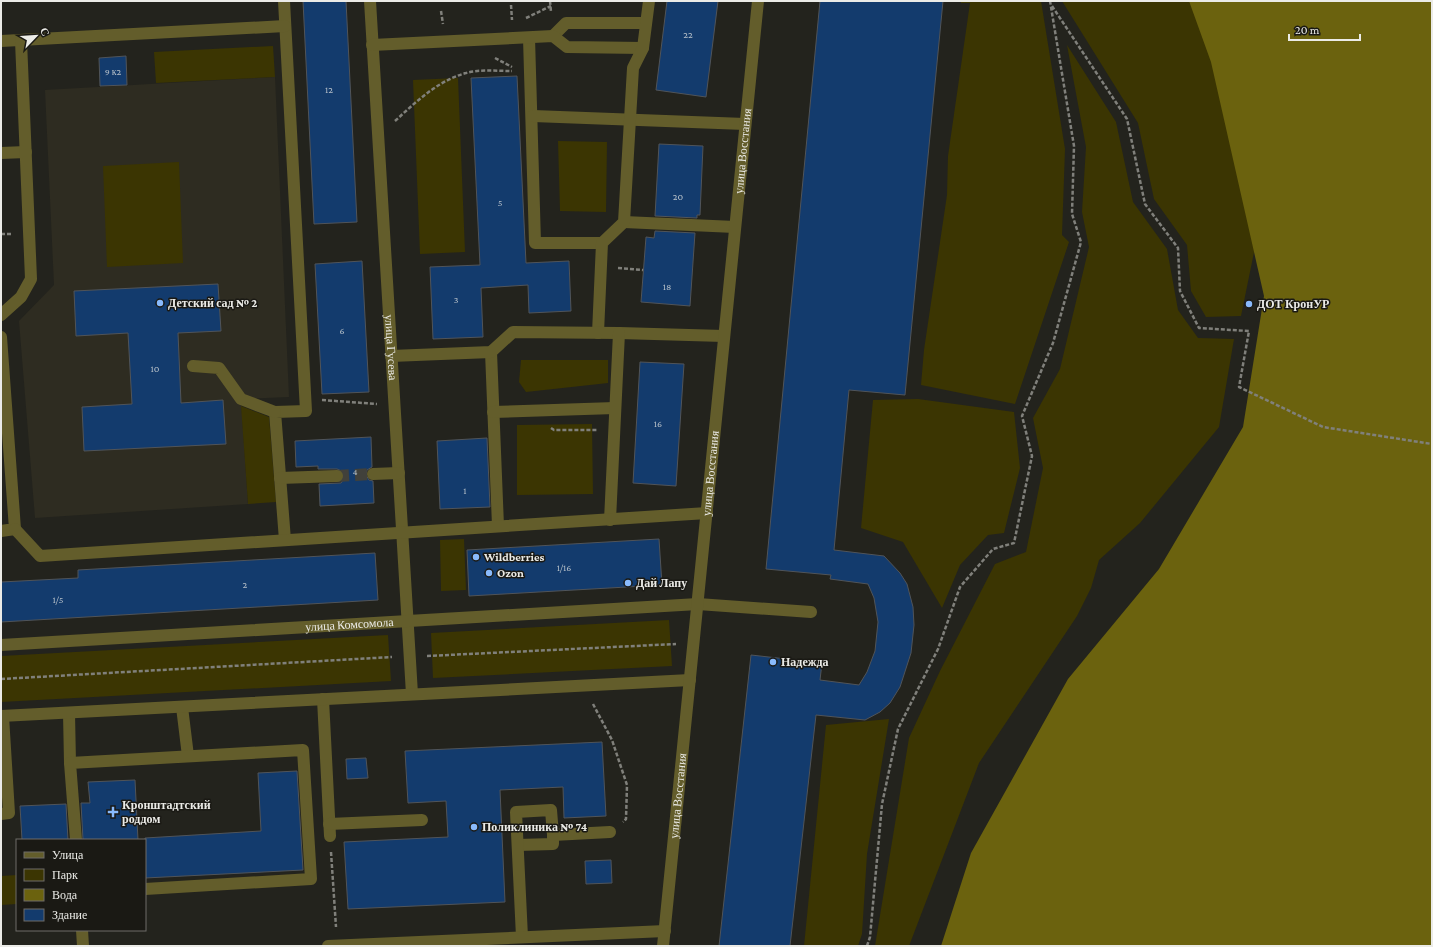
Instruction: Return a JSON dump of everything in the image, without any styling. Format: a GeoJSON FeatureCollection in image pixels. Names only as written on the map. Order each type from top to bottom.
{"type":"FeatureCollection","features":[{"type":"Feature","properties":{"kind":"street"},"geometry":{"type":"LineString","coordinates":[[193,366],[219,368],[241,398],[275,412],[306,411],[284,1]]}},
{"type":"Feature","properties":{"kind":"street","name":"улица Гусева"},"geometry":{"type":"LineString","coordinates":[[370,1],[412,694]]}},
{"type":"Feature","properties":{"kind":"street"},"geometry":{"type":"LineString","coordinates":[[529,38],[533,116],[535,243],[602,243],[624,222],[633,68],[643,48],[649,1]]}},
{"type":"Feature","properties":{"kind":"street","name":"улица Восстания"},"geometry":{"type":"LineString","coordinates":[[663,946],[758,1]]}},
{"type":"Feature","properties":{"kind":"street"},"geometry":{"type":"LineString","coordinates":[[372,45],[553,36],[566,23],[646,23]]}},
{"type":"Feature","properties":{"kind":"street"},"geometry":{"type":"LineString","coordinates":[[1,42],[285,26]]}},
{"type":"Feature","properties":{"kind":"street"},"geometry":{"type":"LineString","coordinates":[[553,36],[567,47],[643,48]]}},
{"type":"Feature","properties":{"kind":"street"},"geometry":{"type":"LineString","coordinates":[[1,315],[21,296],[31,279],[21,41]]}},
{"type":"Feature","properties":{"kind":"street"},"geometry":{"type":"LineString","coordinates":[[533,116],[745,124]]}},
{"type":"Feature","properties":{"kind":"street"},"geometry":{"type":"LineString","coordinates":[[1,153],[26,152]]}},
{"type":"Feature","properties":{"kind":"street"},"geometry":{"type":"LineString","coordinates":[[624,222],[735,227]]}},
{"type":"Feature","properties":{"kind":"street"},"geometry":{"type":"LineString","coordinates":[[598,333],[602,243]]}},
{"type":"Feature","properties":{"kind":"street"},"geometry":{"type":"LineString","coordinates":[[391,356],[491,352],[513,332],[724,336]]}},
{"type":"Feature","properties":{"kind":"street"},"geometry":{"type":"LineString","coordinates":[[610,520],[619,333]]}},
{"type":"Feature","properties":{"kind":"street"},"geometry":{"type":"LineString","coordinates":[[1,337],[15,529],[40,556],[707,513]]}},
{"type":"Feature","properties":{"kind":"street"},"geometry":{"type":"LineString","coordinates":[[491,352],[498,526]]}},
{"type":"Feature","properties":{"kind":"street"},"geometry":{"type":"LineString","coordinates":[[493,412],[615,408]]}},
{"type":"Feature","properties":{"kind":"street"},"geometry":{"type":"LineString","coordinates":[[275,412],[285,540]]}},
{"type":"Feature","properties":{"kind":"street"},"geometry":{"type":"LineString","coordinates":[[373,474],[398,473]]}},
{"type":"Feature","properties":{"kind":"street"},"geometry":{"type":"LineString","coordinates":[[280,478],[337,476]]}},
{"type":"Feature","properties":{"kind":"street"},"geometry":{"type":"LineString","coordinates":[[1,530],[15,529]]}},
{"type":"Feature","properties":{"kind":"street","name":"улица Комсомола"},"geometry":{"type":"LineString","coordinates":[[1,645],[698,604],[811,612]]}},
{"type":"Feature","properties":{"kind":"street"},"geometry":{"type":"LineString","coordinates":[[1,814],[9,813],[2,716],[690,680]]}},
{"type":"Feature","properties":{"kind":"street"},"geometry":{"type":"LineString","coordinates":[[323,699],[330,836]]}},
{"type":"Feature","properties":{"kind":"street"},"geometry":{"type":"LineString","coordinates":[[182,707],[188,756]]}},
{"type":"Feature","properties":{"kind":"street"},"geometry":{"type":"LineString","coordinates":[[69,713],[70,763],[76,839]]}},
{"type":"Feature","properties":{"kind":"street"},"geometry":{"type":"LineString","coordinates":[[70,763],[303,750],[311,879],[146,889]]}},
{"type":"Feature","properties":{"kind":"street"},"geometry":{"type":"LineString","coordinates":[[518,846],[553,844],[551,810],[516,812],[522,937]]}},
{"type":"Feature","properties":{"kind":"street"},"geometry":{"type":"LineString","coordinates":[[329,824],[422,820]]}},
{"type":"Feature","properties":{"kind":"street"},"geometry":{"type":"LineString","coordinates":[[552,835],[614,829]]}},
{"type":"Feature","properties":{"kind":"street"},"geometry":{"type":"LineString","coordinates":[[82,931],[83,946]]}},
{"type":"Feature","properties":{"kind":"street"},"geometry":{"type":"LineString","coordinates":[[328,946],[665,931]]}},
{"type":"Feature","properties":{"kind":"path"},"geometry":{"type":"LineString","coordinates":[[1051,3],[1127,119],[1145,204],[1178,248],[1180,291],[1199,328],[1248,331],[1239,387],[1323,427],[1432,444]]}},
{"type":"Feature","properties":{"kind":"path"},"geometry":{"type":"LineString","coordinates":[[867,946],[870,937],[882,804],[898,730],[938,649],[960,587],[993,549],[1014,543],[1032,456],[1022,416],[1053,343],[1081,242],[1072,214],[1074,146],[1051,3]]}},
{"type":"Feature","properties":{"kind":"path"},"geometry":{"type":"LineString","coordinates":[[525,19],[551,6]]}},
{"type":"Feature","properties":{"kind":"path"},"geometry":{"type":"LineString","coordinates":[[378,136],[420,99],[441,83],[467,72],[531,70]]}},
{"type":"Feature","properties":{"kind":"path"},"geometry":{"type":"LineString","coordinates":[[601,266],[643,270]]}},
{"type":"Feature","properties":{"kind":"path"},"geometry":{"type":"LineString","coordinates":[[306,399],[378,404]]}},
{"type":"Feature","properties":{"kind":"path"},"geometry":{"type":"LineString","coordinates":[[1,679],[410,656],[680,643]]}},
{"type":"Feature","properties":{"kind":"path"},"geometry":{"type":"LineString","coordinates":[[592,701],[612,740],[627,785],[626,819],[614,829]]}},
{"type":"Feature","properties":{"kind":"path"},"geometry":{"type":"LineString","coordinates":[[330,836],[337,946]]}},
{"type":"Feature","properties":{"kind":"shaded area","name":"Детский сад № 2"},"geometry":{"type":"Polygon","coordinates":[[[275,77],[289,397],[241,399],[248,504],[35,518],[19,321],[54,285],[45,90],[275,77]]]}},
{"type":"Feature","properties":{"kind":"green space"},"geometry":{"type":"Polygon","coordinates":[[[961,1],[1041,1],[1065,149],[1062,235],[1069,242],[1015,404],[921,385],[924,350],[947,195],[948,156],[970,3],[961,3],[961,1]]]}},
{"type":"Feature","properties":{"kind":"green space"},"geometry":{"type":"Polygon","coordinates":[[[1062,1],[1193,1],[1261,218],[1241,316],[1206,317],[1191,291],[1187,245],[1154,199],[1138,123],[1062,1]]]}},
{"type":"Feature","properties":{"kind":"green space"},"geometry":{"type":"Polygon","coordinates":[[[1067,45],[1116,122],[1133,202],[1167,249],[1178,310],[1198,338],[1234,339],[1219,427],[1140,523],[1099,560],[1091,588],[1077,616],[979,763],[909,946],[875,946],[909,738],[940,671],[995,564],[1026,552],[1043,468],[1033,418],[1060,369],[1089,247],[1082,212],[1086,147],[1067,45]]]}},
{"type":"Feature","properties":{"kind":"green space"},"geometry":{"type":"Polygon","coordinates":[[[273,46],[275,77],[156,83],[154,52],[273,46]]]}},
{"type":"Feature","properties":{"kind":"green space"},"geometry":{"type":"Polygon","coordinates":[[[458,78],[465,252],[420,254],[413,80],[458,78]]]}},
{"type":"Feature","properties":{"kind":"green space"},"geometry":{"type":"Polygon","coordinates":[[[558,141],[607,142],[606,212],[560,211],[558,141]]]}},
{"type":"Feature","properties":{"kind":"green space"},"geometry":{"type":"Polygon","coordinates":[[[179,162],[183,263],[107,267],[103,166],[179,162]]]}},
{"type":"Feature","properties":{"kind":"green space"},"geometry":{"type":"Polygon","coordinates":[[[521,360],[608,360],[608,383],[526,392],[519,382],[521,360]]]}},
{"type":"Feature","properties":{"kind":"green space"},"geometry":{"type":"Polygon","coordinates":[[[918,399],[1014,412],[1020,468],[1004,533],[988,535],[960,565],[942,608],[903,542],[861,528],[873,400],[918,399]]]}},
{"type":"Feature","properties":{"kind":"green space"},"geometry":{"type":"Polygon","coordinates":[[[241,406],[269,417],[276,502],[248,504],[241,406]]]}},
{"type":"Feature","properties":{"kind":"green space"},"geometry":{"type":"Polygon","coordinates":[[[592,424],[593,494],[517,495],[517,425],[592,424]]]}},
{"type":"Feature","properties":{"kind":"green space"},"geometry":{"type":"Polygon","coordinates":[[[464,539],[466,590],[441,591],[440,540],[464,539]]]}},
{"type":"Feature","properties":{"kind":"green space"},"geometry":{"type":"Polygon","coordinates":[[[669,620],[672,666],[433,678],[431,633],[669,620]]]}},
{"type":"Feature","properties":{"kind":"green space"},"geometry":{"type":"Polygon","coordinates":[[[388,635],[391,681],[1,702],[1,656],[388,635]]]}},
{"type":"Feature","properties":{"kind":"green space"},"geometry":{"type":"Polygon","coordinates":[[[889,719],[867,854],[862,934],[858,946],[804,946],[826,725],[889,719]]]}},
{"type":"Feature","properties":{"kind":"green space"},"geometry":{"type":"Polygon","coordinates":[[[16,875],[16,904],[1,905],[1,876],[16,875]]]}},
{"type":"Feature","properties":{"kind":"water"},"geometry":{"type":"Polygon","coordinates":[[[1189,1],[1432,1],[1432,946],[941,946],[971,853],[1068,679],[1159,569],[1243,427],[1264,296],[1211,62],[1189,1]]]}},
{"type":"Feature","properties":{"kind":"building"},"geometry":{"type":"Polygon","coordinates":[[[303,1],[346,1],[357,222],[314,224],[303,1]]]}},
{"type":"Feature","properties":{"kind":"building"},"geometry":{"type":"Polygon","coordinates":[[[667,1],[718,1],[706,97],[656,90],[667,1]]]}},
{"type":"Feature","properties":{"kind":"building"},"geometry":{"type":"Polygon","coordinates":[[[820,1],[943,1],[905,395],[849,390],[834,550],[884,556],[900,573],[907,584],[913,607],[914,625],[911,653],[900,687],[890,703],[880,712],[865,720],[816,715],[790,946],[719,946],[751,655],[822,663],[820,680],[859,685],[867,672],[875,651],[878,622],[874,598],[868,584],[830,579],[831,575],[766,569],[820,1]]]}},
{"type":"Feature","properties":{"kind":"building"},"geometry":{"type":"Polygon","coordinates":[[[126,56],[127,85],[100,86],[99,58],[126,56]]]}},
{"type":"Feature","properties":{"kind":"building"},"geometry":{"type":"Polygon","coordinates":[[[517,76],[526,263],[569,261],[571,311],[529,313],[528,285],[481,288],[483,337],[433,339],[430,267],[480,265],[471,78],[517,76]]]}},
{"type":"Feature","properties":{"kind":"building"},"geometry":{"type":"Polygon","coordinates":[[[659,144],[703,146],[700,215],[697,215],[697,218],[655,216],[659,144]]]}},
{"type":"Feature","properties":{"kind":"building"},"geometry":{"type":"Polygon","coordinates":[[[655,231],[695,233],[690,306],[641,302],[646,237],[654,238],[655,231]]]}},
{"type":"Feature","properties":{"kind":"building"},"geometry":{"type":"Polygon","coordinates":[[[362,261],[369,392],[322,394],[315,264],[362,261]]]}},
{"type":"Feature","properties":{"kind":"building"},"geometry":{"type":"Polygon","coordinates":[[[218,284],[221,331],[178,333],[181,403],[223,400],[226,444],[84,451],[82,407],[132,404],[128,333],[76,336],[74,291],[218,284]]]}},
{"type":"Feature","properties":{"kind":"building"},"geometry":{"type":"Polygon","coordinates":[[[640,362],[684,364],[676,486],[633,483],[640,362]]]}},
{"type":"Feature","properties":{"kind":"building"},"geometry":{"type":"Polygon","coordinates":[[[371,437],[372,467],[367,470],[366,475],[369,480],[373,481],[374,503],[320,506],[319,484],[341,483],[344,479],[344,472],[337,469],[318,469],[318,466],[296,467],[295,441],[371,437]]]}},
{"type":"Feature","properties":{"kind":"building"},"geometry":{"type":"Polygon","coordinates":[[[487,438],[490,507],[440,509],[437,441],[487,438]]]}},
{"type":"Feature","properties":{"kind":"building"},"geometry":{"type":"Polygon","coordinates":[[[659,539],[662,585],[469,596],[467,550],[659,539]]]}},
{"type":"Feature","properties":{"kind":"building"},"geometry":{"type":"Polygon","coordinates":[[[375,553],[378,600],[1,622],[1,582],[78,578],[78,570],[375,553]]]}},
{"type":"Feature","properties":{"kind":"building","name":"Поликлиника № 74"},"geometry":{"type":"Polygon","coordinates":[[[602,742],[606,816],[564,818],[563,787],[500,790],[505,902],[348,909],[344,842],[448,837],[446,801],[408,803],[405,751],[602,742]]]}},
{"type":"Feature","properties":{"kind":"building"},"geometry":{"type":"Polygon","coordinates":[[[366,758],[368,778],[347,779],[346,759],[366,758]]]}},
{"type":"Feature","properties":{"kind":"building","name":"Кронштадтский роддом"},"geometry":{"type":"Polygon","coordinates":[[[297,771],[303,870],[146,878],[145,838],[261,831],[258,773],[297,771]]]}},
{"type":"Feature","properties":{"kind":"building"},"geometry":{"type":"Polygon","coordinates":[[[135,780],[138,839],[83,839],[81,803],[90,803],[88,782],[135,780]]]}},
{"type":"Feature","properties":{"kind":"building"},"geometry":{"type":"Polygon","coordinates":[[[66,804],[68,839],[22,839],[20,806],[66,804]]]}},
{"type":"Feature","properties":{"kind":"building"},"geometry":{"type":"Polygon","coordinates":[[[611,860],[612,883],[586,884],[585,861],[611,860]]]}},
{"type":"Feature","properties":{"kind":"tunnel"},"geometry":{"type":"LineString","coordinates":[[337,476],[373,474]]}},
{"type":"Feature","properties":{"kind":"place","name":"Детский сад № 2"},"geometry":{"type":"Point","coordinates":[160,303]}},
{"type":"Feature","properties":{"kind":"place","name":"ДОТ КронУР"},"geometry":{"type":"Point","coordinates":[1249,304]}},
{"type":"Feature","properties":{"kind":"place","name":"Wildberries"},"geometry":{"type":"Point","coordinates":[476,557]}},
{"type":"Feature","properties":{"kind":"place","name":"Ozon"},"geometry":{"type":"Point","coordinates":[489,573]}},
{"type":"Feature","properties":{"kind":"place","name":"Дай Лапу"},"geometry":{"type":"Point","coordinates":[628,583]}},
{"type":"Feature","properties":{"kind":"place","name":"Надежда"},"geometry":{"type":"Point","coordinates":[773,662]}},
{"type":"Feature","properties":{"kind":"place","name":"Кронштадтский роддом"},"geometry":{"type":"Point","coordinates":[113,812]}},
{"type":"Feature","properties":{"kind":"place","name":"Поликлиника № 74"},"geometry":{"type":"Point","coordinates":[474,827]}}]}
